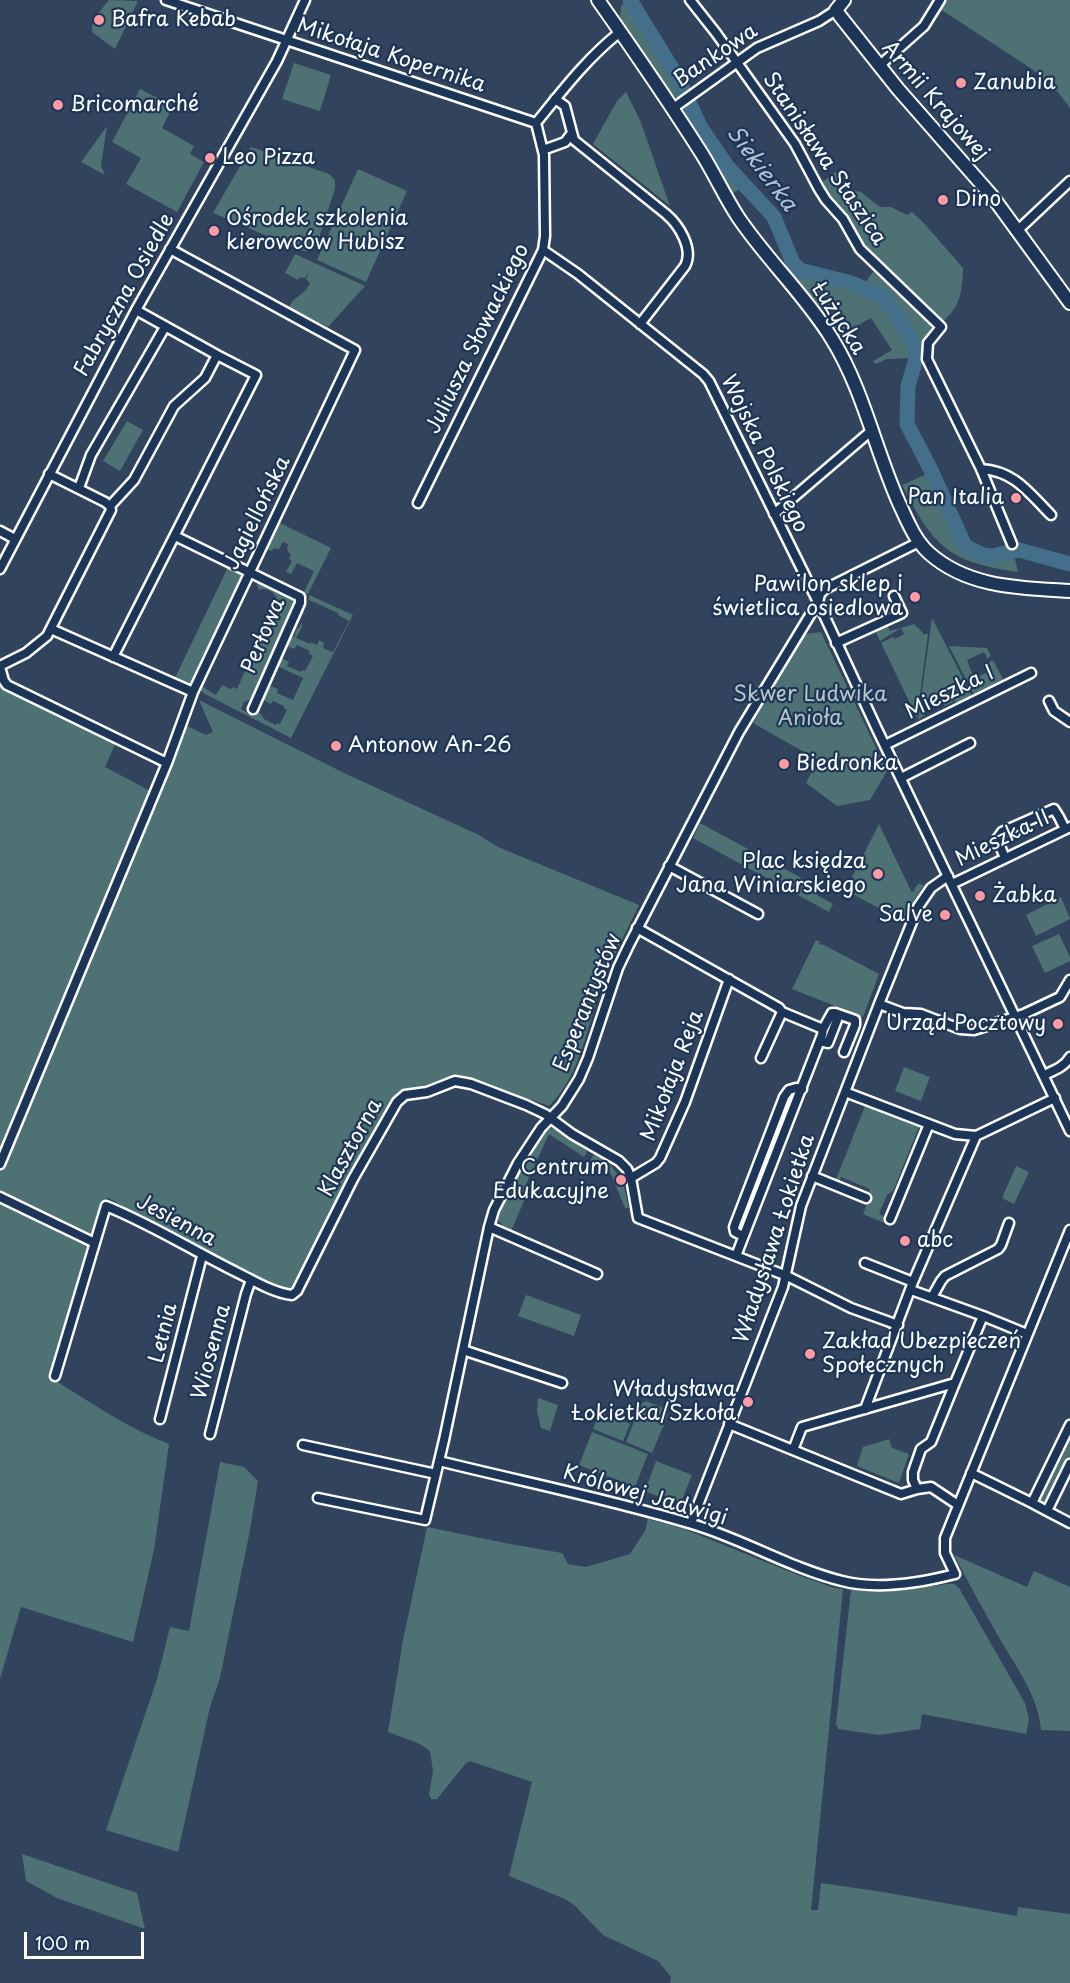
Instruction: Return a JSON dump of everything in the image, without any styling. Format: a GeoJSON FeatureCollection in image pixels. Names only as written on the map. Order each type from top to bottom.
{"type":"FeatureCollection","features":[{"type":"Feature","properties":{"kind":"street","name":"Mikołaja Kopernika"},"geometry":{"type":"LineString","coordinates":[[166,0],[536,123]]}},
{"type":"Feature","properties":{"kind":"street","name":"Fabryczna Osiedle"},"geometry":{"type":"LineString","coordinates":[[0,569],[136,310],[287,40],[305,0]]}},
{"type":"Feature","properties":{"kind":"street","name":"Łużycka"},"geometry":{"type":"LineString","coordinates":[[598,0],[676,106],[738,216],[811,306],[833,340],[850,374],[894,493],[919,542],[938,561],[973,578],[1008,586],[1070,591]]}},
{"type":"Feature","properties":{"kind":"street","name":"Stanisława Staszica"},"geometry":{"type":"LineString","coordinates":[[690,0],[795,144],[819,189],[843,219],[860,249],[941,327],[928,343],[927,359],[981,469]]}},
{"type":"Feature","properties":{"kind":"street"},"geometry":{"type":"LineString","coordinates":[[879,66],[924,26],[940,0]]}},
{"type":"Feature","properties":{"kind":"street","name":"Armii Krajowej"},"geometry":{"type":"LineString","coordinates":[[840,5],[879,66],[992,196],[1070,303]]}},
{"type":"Feature","properties":{"kind":"street","name":"Bankowa"},"geometry":{"type":"LineString","coordinates":[[676,106],[757,48],[819,21],[840,5]]}},
{"type":"Feature","properties":{"kind":"street"},"geometry":{"type":"LineString","coordinates":[[536,123],[602,47],[620,32]]}},
{"type":"Feature","properties":{"kind":"street"},"geometry":{"type":"LineString","coordinates":[[555,99],[565,106],[574,140],[672,219],[688,249],[689,256],[685,266],[640,324]]}},
{"type":"Feature","properties":{"kind":"street","name":"Juliusza Słowackiego"},"geometry":{"type":"LineString","coordinates":[[418,503],[543,250],[545,236],[543,150],[536,123]]}},
{"type":"Feature","properties":{"kind":"street"},"geometry":{"type":"LineString","coordinates":[[543,150],[564,142],[572,134]]}},
{"type":"Feature","properties":{"kind":"street"},"geometry":{"type":"LineString","coordinates":[[1017,231],[1070,181]]}},
{"type":"Feature","properties":{"kind":"street","name":"Jagiellońska"},"geometry":{"type":"LineString","coordinates":[[0,1164],[167,763],[193,692],[355,350],[170,249]]}},
{"type":"Feature","properties":{"kind":"street","name":"Wojska Polskiego"},"geometry":{"type":"LineString","coordinates":[[543,250],[570,268],[710,381],[1070,1131]]}},
{"type":"Feature","properties":{"kind":"street"},"geometry":{"type":"LineString","coordinates":[[113,657],[256,375],[136,310]]}},
{"type":"Feature","properties":{"kind":"street"},"geometry":{"type":"LineString","coordinates":[[79,488],[91,454],[165,327]]}},
{"type":"Feature","properties":{"kind":"street"},"geometry":{"type":"LineString","coordinates":[[167,763],[7,685],[0,666],[37,646],[46,638],[110,511],[110,506],[134,480],[174,406],[205,378],[217,355]]}},
{"type":"Feature","properties":{"kind":"street"},"geometry":{"type":"LineString","coordinates":[[774,514],[832,460],[871,431]]}},
{"type":"Feature","properties":{"kind":"street"},"geometry":{"type":"LineString","coordinates":[[1012,544],[981,469],[997,470],[1008,475],[1051,515]]}},
{"type":"Feature","properties":{"kind":"street"},"geometry":{"type":"LineString","coordinates":[[49,474],[110,506]]}},
{"type":"Feature","properties":{"kind":"street"},"geometry":{"type":"LineString","coordinates":[[0,531],[15,539]]}},
{"type":"Feature","properties":{"kind":"street"},"geometry":{"type":"LineString","coordinates":[[175,536],[249,572]]}},
{"type":"Feature","properties":{"kind":"street","name":"Esperantystów"},"geometry":{"type":"LineString","coordinates":[[489,1227],[494,1210],[507,1184],[541,1128],[562,1106],[588,1058],[618,968],[637,928],[740,732],[818,602],[822,591],[919,542]]}},
{"type":"Feature","properties":{"kind":"street","name":"Perłowa"},"geometry":{"type":"LineString","coordinates":[[249,572],[298,594],[301,599],[253,710]]}},
{"type":"Feature","properties":{"kind":"street"},"geometry":{"type":"LineString","coordinates":[[836,643],[902,613],[894,596]]}},
{"type":"Feature","properties":{"kind":"street"},"geometry":{"type":"LineString","coordinates":[[51,629],[193,692]]}},
{"type":"Feature","properties":{"kind":"street","name":"Mieszka I"},"geometry":{"type":"LineString","coordinates":[[885,745],[1031,673]]}},
{"type":"Feature","properties":{"kind":"street"},"geometry":{"type":"LineString","coordinates":[[1049,701],[1054,711],[1070,722]]}},
{"type":"Feature","properties":{"kind":"street"},"geometry":{"type":"LineString","coordinates":[[901,778],[970,743]]}},
{"type":"Feature","properties":{"kind":"street"},"geometry":{"type":"LineString","coordinates":[[1005,858],[997,838],[1002,832],[1054,809],[1067,828]]}},
{"type":"Feature","properties":{"kind":"street","name":"Mieszka II"},"geometry":{"type":"LineString","coordinates":[[950,880],[1005,858],[1067,828]]}},
{"type":"Feature","properties":{"kind":"street"},"geometry":{"type":"LineString","coordinates":[[669,866],[758,914]]}},
{"type":"Feature","properties":{"kind":"street","name":"Władysława Łokietka"},"geometry":{"type":"LineString","coordinates":[[691,1523],[787,1276],[797,1219],[812,1176],[918,907],[931,888],[950,880]]}},
{"type":"Feature","properties":{"kind":"street"},"geometry":{"type":"LineString","coordinates":[[637,928],[780,1010],[823,1029]]}},
{"type":"Feature","properties":{"kind":"street","name":"Mikołaja Reja"},"geometry":{"type":"LineString","coordinates":[[551,1118],[572,1134],[619,1161],[632,1178],[656,1163],[685,1102],[729,979]]}},
{"type":"Feature","properties":{"kind":"street"},"geometry":{"type":"LineString","coordinates":[[879,1004],[903,1013],[921,1014],[960,1029],[970,1030],[1016,1017],[1060,997],[1070,980]]}},
{"type":"Feature","properties":{"kind":"street"},"geometry":{"type":"LineString","coordinates":[[761,1058],[780,1010]]}},
{"type":"Feature","properties":{"kind":"street"},"geometry":{"type":"LineString","coordinates":[[736,1256],[802,1089],[823,1029],[832,1013],[855,1020],[844,1052]]}},
{"type":"Feature","properties":{"kind":"street"},"geometry":{"type":"LineString","coordinates":[[820,1041],[828,1043],[837,1020]]}},
{"type":"Feature","properties":{"kind":"street"},"geometry":{"type":"LineString","coordinates":[[1044,1075],[1059,1068],[1070,1057]]}},
{"type":"Feature","properties":{"kind":"street","name":"Klasztorna"},"geometry":{"type":"LineString","coordinates":[[292,1295],[297,1291],[360,1164],[400,1097],[427,1092],[448,1082],[459,1081],[526,1105],[551,1118]]}},
{"type":"Feature","properties":{"kind":"street"},"geometry":{"type":"LineString","coordinates":[[743,1236],[735,1232],[734,1227],[786,1092],[792,1088],[802,1089]]}},
{"type":"Feature","properties":{"kind":"street"},"geometry":{"type":"LineString","coordinates":[[845,1092],[955,1134],[976,1136],[1055,1098]]}},
{"type":"Feature","properties":{"kind":"street"},"geometry":{"type":"LineString","coordinates":[[890,1219],[929,1124]]}},
{"type":"Feature","properties":{"kind":"street"},"geometry":{"type":"LineString","coordinates":[[865,1409],[912,1286],[976,1136]]}},
{"type":"Feature","properties":{"kind":"street"},"geometry":{"type":"LineString","coordinates":[[812,1176],[866,1198]]}},
{"type":"Feature","properties":{"kind":"street"},"geometry":{"type":"LineString","coordinates":[[632,1178],[638,1218],[787,1276],[851,1308],[898,1325]]}},
{"type":"Feature","properties":{"kind":"street"},"geometry":{"type":"LineString","coordinates":[[0,1197],[95,1243]]}},
{"type":"Feature","properties":{"kind":"street","name":"Jesienna"},"geometry":{"type":"LineString","coordinates":[[55,1376],[106,1206],[132,1216],[202,1256],[251,1280],[292,1295]]}},
{"type":"Feature","properties":{"kind":"street"},"geometry":{"type":"LineString","coordinates":[[932,1297],[945,1276],[998,1249],[1010,1223]]}},
{"type":"Feature","properties":{"kind":"street"},"geometry":{"type":"LineString","coordinates":[[318,1498],[424,1520],[440,1461],[489,1227],[597,1274]]}},
{"type":"Feature","properties":{"kind":"street"},"geometry":{"type":"LineString","coordinates":[[729,1424],[901,1494],[931,1487],[958,1505],[1070,1230]]}},
{"type":"Feature","properties":{"kind":"street","name":"Letnia"},"geometry":{"type":"LineString","coordinates":[[160,1419],[202,1256]]}},
{"type":"Feature","properties":{"kind":"street"},"geometry":{"type":"LineString","coordinates":[[865,1263],[932,1297],[1027,1334]]}},
{"type":"Feature","properties":{"kind":"street","name":"Wiosenna"},"geometry":{"type":"LineString","coordinates":[[210,1434],[251,1280]]}},
{"type":"Feature","properties":{"kind":"street"},"geometry":{"type":"LineString","coordinates":[[917,1489],[913,1480],[913,1472],[921,1449],[931,1442],[983,1316]]}},
{"type":"Feature","properties":{"kind":"street"},"geometry":{"type":"LineString","coordinates":[[463,1350],[562,1383]]}},
{"type":"Feature","properties":{"kind":"street"},"geometry":{"type":"LineString","coordinates":[[793,1450],[802,1427],[955,1383]]}},
{"type":"Feature","properties":{"kind":"street"},"geometry":{"type":"LineString","coordinates":[[1032,1503],[1070,1425]]}},
{"type":"Feature","properties":{"kind":"street"},"geometry":{"type":"LineString","coordinates":[[303,1445],[436,1474]]}},
{"type":"Feature","properties":{"kind":"street","name":"Królowej Jadwigi"},"geometry":{"type":"LineString","coordinates":[[440,1461],[691,1523],[795,1565],[841,1581],[866,1584],[886,1584],[955,1574],[944,1545],[958,1505]]}},
{"type":"Feature","properties":{"kind":"street"},"geometry":{"type":"LineString","coordinates":[[1047,1511],[1070,1464]]}},
{"type":"Feature","properties":{"kind":"street"},"geometry":{"type":"LineString","coordinates":[[971,1473],[1070,1523]]}},
{"type":"Feature","properties":{"kind":"green space"},"geometry":{"type":"Polygon","coordinates":[[[109,0],[138,1],[115,49],[93,33],[92,29],[96,16],[109,0]]]}},
{"type":"Feature","properties":{"kind":"green space"},"geometry":{"type":"Polygon","coordinates":[[[943,0],[1070,0],[1070,108],[1058,92],[1032,69],[940,9],[943,0]]]}},
{"type":"Feature","properties":{"kind":"green space"},"geometry":{"type":"Polygon","coordinates":[[[624,2],[681,96],[678,98],[670,94],[620,18],[624,2]]]}},
{"type":"Feature","properties":{"kind":"green space"},"geometry":{"type":"Polygon","coordinates":[[[294,63],[331,75],[320,111],[282,99],[294,63]]]}},
{"type":"Feature","properties":{"kind":"green space"},"geometry":{"type":"Polygon","coordinates":[[[140,89],[173,106],[162,128],[194,146],[190,154],[204,162],[177,212],[126,184],[141,158],[112,142],[140,89]]]}},
{"type":"Feature","properties":{"kind":"green space"},"geometry":{"type":"Polygon","coordinates":[[[626,92],[640,120],[670,206],[593,144],[617,101],[626,92]]]}},
{"type":"Feature","properties":{"kind":"green space"},"geometry":{"type":"Polygon","coordinates":[[[687,106],[717,157],[744,187],[731,194],[716,163],[685,115],[684,108],[687,106]]]}},
{"type":"Feature","properties":{"kind":"green space"},"geometry":{"type":"Polygon","coordinates":[[[107,126],[101,166],[105,175],[81,162],[107,126]]]}},
{"type":"Feature","properties":{"kind":"green space"},"geometry":{"type":"Polygon","coordinates":[[[251,147],[329,174],[335,180],[335,189],[317,244],[312,250],[300,250],[213,213],[251,147]]]}},
{"type":"Feature","properties":{"kind":"green space"},"geometry":{"type":"Polygon","coordinates":[[[358,169],[407,191],[366,282],[317,260],[358,169]]]}},
{"type":"Feature","properties":{"kind":"green space"},"geometry":{"type":"Polygon","coordinates":[[[836,172],[850,189],[861,192],[880,207],[891,207],[907,215],[912,212],[963,268],[959,298],[953,311],[941,323],[876,261],[859,241],[848,220],[820,184],[836,172]]]}},
{"type":"Feature","properties":{"kind":"green space"},"geometry":{"type":"Polygon","coordinates":[[[295,254],[365,286],[328,327],[289,307],[310,283],[306,279],[309,272],[305,278],[300,277],[298,280],[285,273],[295,254]]]}},
{"type":"Feature","properties":{"kind":"green space"},"geometry":{"type":"Polygon","coordinates":[[[788,268],[802,275],[854,288],[878,297],[887,305],[908,339],[913,358],[887,359],[876,364],[873,361],[892,350],[871,318],[838,336],[812,297],[788,268]]]}},
{"type":"Feature","properties":{"kind":"green space"},"geometry":{"type":"Polygon","coordinates":[[[875,269],[931,321],[931,330],[923,354],[908,324],[894,304],[884,293],[865,283],[875,269]]]}},
{"type":"Feature","properties":{"kind":"green space"},"geometry":{"type":"Polygon","coordinates":[[[127,421],[143,430],[120,471],[103,461],[127,421]]]}},
{"type":"Feature","properties":{"kind":"green space"},"geometry":{"type":"Polygon","coordinates":[[[927,474],[965,550],[989,559],[1015,559],[1018,572],[975,563],[946,548],[934,537],[902,485],[927,474]]]}},
{"type":"Feature","properties":{"kind":"green space"},"geometry":{"type":"Polygon","coordinates":[[[278,522],[331,548],[308,594],[304,592],[314,571],[297,563],[291,574],[286,572],[292,561],[289,559],[291,555],[287,549],[288,544],[283,542],[279,549],[274,548],[272,551],[265,549],[278,522]]]}},
{"type":"Feature","properties":{"kind":"green space"},"geometry":{"type":"Polygon","coordinates":[[[229,565],[241,571],[242,578],[191,684],[189,686],[174,680],[229,565]]]}},
{"type":"Feature","properties":{"kind":"green space"},"geometry":{"type":"Polygon","coordinates":[[[255,578],[294,597],[297,601],[254,698],[244,702],[241,709],[253,716],[255,712],[260,713],[264,719],[276,725],[280,724],[287,710],[273,701],[271,704],[263,700],[268,685],[278,689],[277,693],[293,700],[303,678],[277,666],[281,658],[289,662],[287,666],[301,672],[305,671],[313,656],[309,654],[310,651],[297,645],[294,649],[287,646],[291,636],[295,637],[302,622],[296,638],[317,645],[319,640],[324,643],[323,648],[333,652],[349,621],[338,613],[309,600],[309,595],[353,615],[291,738],[203,693],[200,688],[205,675],[207,676],[203,687],[216,695],[222,685],[237,689],[277,600],[270,591],[259,590],[256,581],[250,581],[250,588],[246,587],[249,580],[255,578]]]}},
{"type":"Feature","properties":{"kind":"green space"},"geometry":{"type":"Polygon","coordinates":[[[303,607],[304,612],[291,635],[303,607]]]}},
{"type":"Feature","properties":{"kind":"green space"},"geometry":{"type":"Polygon","coordinates":[[[932,618],[973,698],[957,705],[955,701],[945,706],[941,700],[933,704],[930,700],[925,703],[926,708],[923,710],[925,715],[918,720],[932,618]]]}},
{"type":"Feature","properties":{"kind":"green space"},"geometry":{"type":"Polygon","coordinates":[[[886,623],[890,631],[914,624],[924,634],[928,634],[917,718],[881,643],[904,634],[901,628],[880,641],[876,633],[877,629],[886,623]]]}},
{"type":"Feature","properties":{"kind":"green space","name":"Skwer Ludwika Anioła"},"geometry":{"type":"Polygon","coordinates":[[[821,632],[887,771],[870,800],[837,806],[806,783],[818,760],[753,723],[805,634],[821,632]]]}},
{"type":"Feature","properties":{"kind":"green space"},"geometry":{"type":"Polygon","coordinates":[[[949,646],[987,648],[991,656],[987,658],[984,652],[967,660],[974,678],[992,671],[989,662],[993,660],[1004,681],[975,697],[949,646]]]}},
{"type":"Feature","properties":{"kind":"green space"},"geometry":{"type":"Polygon","coordinates":[[[0,684],[116,742],[105,767],[156,794],[185,725],[206,735],[213,732],[199,700],[344,773],[479,835],[498,847],[639,905],[602,985],[576,1065],[560,1094],[549,1106],[457,1074],[426,1088],[398,1092],[355,1167],[291,1288],[278,1288],[199,1251],[107,1197],[51,1378],[123,1422],[169,1444],[154,1550],[133,1642],[21,1607],[0,1679],[0,684]]]}},
{"type":"Feature","properties":{"kind":"green space"},"geometry":{"type":"Polygon","coordinates":[[[700,823],[820,888],[817,895],[833,904],[829,912],[693,838],[700,823]]]}},
{"type":"Feature","properties":{"kind":"green space","name":"Plac księdza Jana Winiarskiego"},"geometry":{"type":"Polygon","coordinates":[[[879,824],[912,893],[918,884],[924,885],[905,919],[899,919],[847,891],[879,824]]]}},
{"type":"Feature","properties":{"kind":"green space"},"geometry":{"type":"Polygon","coordinates":[[[1061,897],[1070,919],[1036,936],[1026,915],[1061,897]]]}},
{"type":"Feature","properties":{"kind":"green space"},"geometry":{"type":"Polygon","coordinates":[[[1059,934],[1070,961],[1045,973],[1032,946],[1059,934]]]}},
{"type":"Feature","properties":{"kind":"green space"},"geometry":{"type":"Polygon","coordinates":[[[816,940],[820,942],[819,944],[879,974],[863,1017],[792,989],[816,940]]]}},
{"type":"Feature","properties":{"kind":"green space"},"geometry":{"type":"Polygon","coordinates":[[[904,1067],[930,1077],[921,1101],[895,1091],[904,1067]]]}},
{"type":"Feature","properties":{"kind":"green space"},"geometry":{"type":"Polygon","coordinates":[[[865,1106],[919,1127],[893,1191],[887,1195],[879,1214],[889,1218],[887,1224],[863,1214],[870,1196],[868,1195],[870,1189],[841,1177],[838,1183],[835,1182],[865,1106]]]}},
{"type":"Feature","properties":{"kind":"green space"},"geometry":{"type":"Polygon","coordinates":[[[552,1128],[587,1151],[584,1157],[549,1134],[526,1184],[530,1187],[511,1231],[501,1227],[502,1224],[497,1220],[513,1183],[546,1131],[552,1128]]]}},
{"type":"Feature","properties":{"kind":"green space"},"geometry":{"type":"Polygon","coordinates":[[[594,1154],[608,1162],[619,1176],[617,1177],[621,1184],[623,1183],[629,1208],[625,1208],[611,1174],[590,1161],[594,1154]]]}},
{"type":"Feature","properties":{"kind":"green space"},"geometry":{"type":"Polygon","coordinates":[[[1016,1166],[1029,1172],[1014,1204],[1002,1198],[1016,1166]]]}},
{"type":"Feature","properties":{"kind":"green space"},"geometry":{"type":"Polygon","coordinates":[[[526,1295],[581,1315],[574,1336],[518,1316],[526,1295]]]}},
{"type":"Feature","properties":{"kind":"green space"},"geometry":{"type":"Polygon","coordinates":[[[538,1398],[558,1405],[550,1431],[541,1428],[537,1412],[538,1398]]]}},
{"type":"Feature","properties":{"kind":"green space"},"geometry":{"type":"Polygon","coordinates":[[[646,1401],[666,1409],[668,1415],[652,1453],[626,1442],[641,1404],[646,1401]]]}},
{"type":"Feature","properties":{"kind":"green space"},"geometry":{"type":"Polygon","coordinates":[[[599,1412],[630,1424],[623,1441],[593,1429],[599,1412]]]}},
{"type":"Feature","properties":{"kind":"green space"},"geometry":{"type":"Polygon","coordinates":[[[592,1432],[648,1454],[635,1487],[579,1465],[592,1432]]]}},
{"type":"Feature","properties":{"kind":"green space"},"geometry":{"type":"Polygon","coordinates":[[[1070,1432],[1070,1458],[1048,1503],[1044,1505],[1038,1500],[1070,1432]]]}},
{"type":"Feature","properties":{"kind":"green space"},"geometry":{"type":"Polygon","coordinates":[[[889,1439],[892,1448],[909,1454],[899,1483],[857,1466],[863,1447],[889,1439]]]}},
{"type":"Feature","properties":{"kind":"green space"},"geometry":{"type":"Polygon","coordinates":[[[656,1461],[692,1475],[680,1505],[645,1491],[656,1461]]]}},
{"type":"Feature","properties":{"kind":"green space"},"geometry":{"type":"Polygon","coordinates":[[[220,1462],[244,1467],[258,1481],[220,1678],[210,1707],[178,1852],[106,1830],[157,1679],[170,1627],[189,1631],[220,1462]]]}},
{"type":"Feature","properties":{"kind":"green space"},"geometry":{"type":"Polygon","coordinates":[[[648,1519],[684,1529],[798,1575],[843,1589],[811,1910],[818,1910],[821,1883],[1017,1916],[1018,1907],[1070,1914],[1070,1983],[670,1983],[671,1977],[658,1961],[603,1935],[574,1905],[565,1899],[509,1876],[532,1782],[470,1761],[437,1799],[431,1799],[429,1795],[433,1771],[430,1751],[420,1744],[388,1732],[403,1640],[427,1527],[562,1553],[568,1564],[586,1567],[630,1554],[645,1531],[648,1519]]]}},
{"type":"Feature","properties":{"kind":"green space"},"geometry":{"type":"Polygon","coordinates":[[[954,1555],[1027,1587],[1034,1571],[1070,1587],[1070,1731],[1041,1730],[1032,1695],[954,1555]]]}},
{"type":"Feature","properties":{"kind":"green space"},"geometry":{"type":"Polygon","coordinates":[[[954,1584],[959,1588],[1025,1703],[1029,1719],[1026,1734],[922,1714],[920,1729],[879,1735],[838,1729],[836,1724],[851,1590],[900,1590],[954,1584]]]}},
{"type":"Feature","properties":{"kind":"green space"},"geometry":{"type":"Polygon","coordinates":[[[22,1854],[137,1893],[145,1929],[57,1898],[26,1881],[22,1854]]]}},
{"type":"Feature","properties":{"kind":"waterway","name":"Siekierka"},"geometry":{"type":"LineString","coordinates":[[630,0],[676,75],[701,128],[727,166],[774,217],[793,263],[800,270],[851,283],[883,296],[909,335],[917,356],[908,386],[907,424],[931,470],[965,546],[983,555],[992,556],[1019,550],[1070,564]]}},
{"type":"Feature","properties":{"kind":"place","name":"Bafra Kebab"},"geometry":{"type":"Point","coordinates":[99,20]}},
{"type":"Feature","properties":{"kind":"place","name":"Zanubia"},"geometry":{"type":"Point","coordinates":[961,83]}},
{"type":"Feature","properties":{"kind":"place","name":"Bricomarché"},"geometry":{"type":"Point","coordinates":[58,105]}},
{"type":"Feature","properties":{"kind":"place","name":"Leo Pizza"},"geometry":{"type":"Point","coordinates":[210,158]}},
{"type":"Feature","properties":{"kind":"place","name":"Dino"},"geometry":{"type":"Point","coordinates":[943,200]}},
{"type":"Feature","properties":{"kind":"place","name":"Ośrodek szkolenia kierowców Hubisz"},"geometry":{"type":"Point","coordinates":[214,231]}},
{"type":"Feature","properties":{"kind":"place","name":"Pan Italia"},"geometry":{"type":"Point","coordinates":[1016,498]}},
{"type":"Feature","properties":{"kind":"place","name":"Pawilon sklep i świetlica osiedlowa"},"geometry":{"type":"Point","coordinates":[915,597]}},
{"type":"Feature","properties":{"kind":"place","name":"Antonow An-26"},"geometry":{"type":"Point","coordinates":[336,746]}},
{"type":"Feature","properties":{"kind":"place","name":"Biedronka"},"geometry":{"type":"Point","coordinates":[784,764]}},
{"type":"Feature","properties":{"kind":"place","name":"Plac księdza Jana Winiarskiego"},"geometry":{"type":"Point","coordinates":[878,874]}},
{"type":"Feature","properties":{"kind":"place","name":"Żabka"},"geometry":{"type":"Point","coordinates":[980,896]}},
{"type":"Feature","properties":{"kind":"place","name":"Salve"},"geometry":{"type":"Point","coordinates":[945,915]}},
{"type":"Feature","properties":{"kind":"place","name":"Urząd Pocztowy"},"geometry":{"type":"Point","coordinates":[1058,1024]}},
{"type":"Feature","properties":{"kind":"place","name":"Centrum Edukacyjne"},"geometry":{"type":"Point","coordinates":[621,1180]}},
{"type":"Feature","properties":{"kind":"place","name":"abc"},"geometry":{"type":"Point","coordinates":[905,1241]}},
{"type":"Feature","properties":{"kind":"place","name":"Zakład Ubezpieczeń Społecznych"},"geometry":{"type":"Point","coordinates":[810,1354]}},
{"type":"Feature","properties":{"kind":"place","name":"Władysława Łokietka/Szkoła"},"geometry":{"type":"Point","coordinates":[748,1402]}}]}
